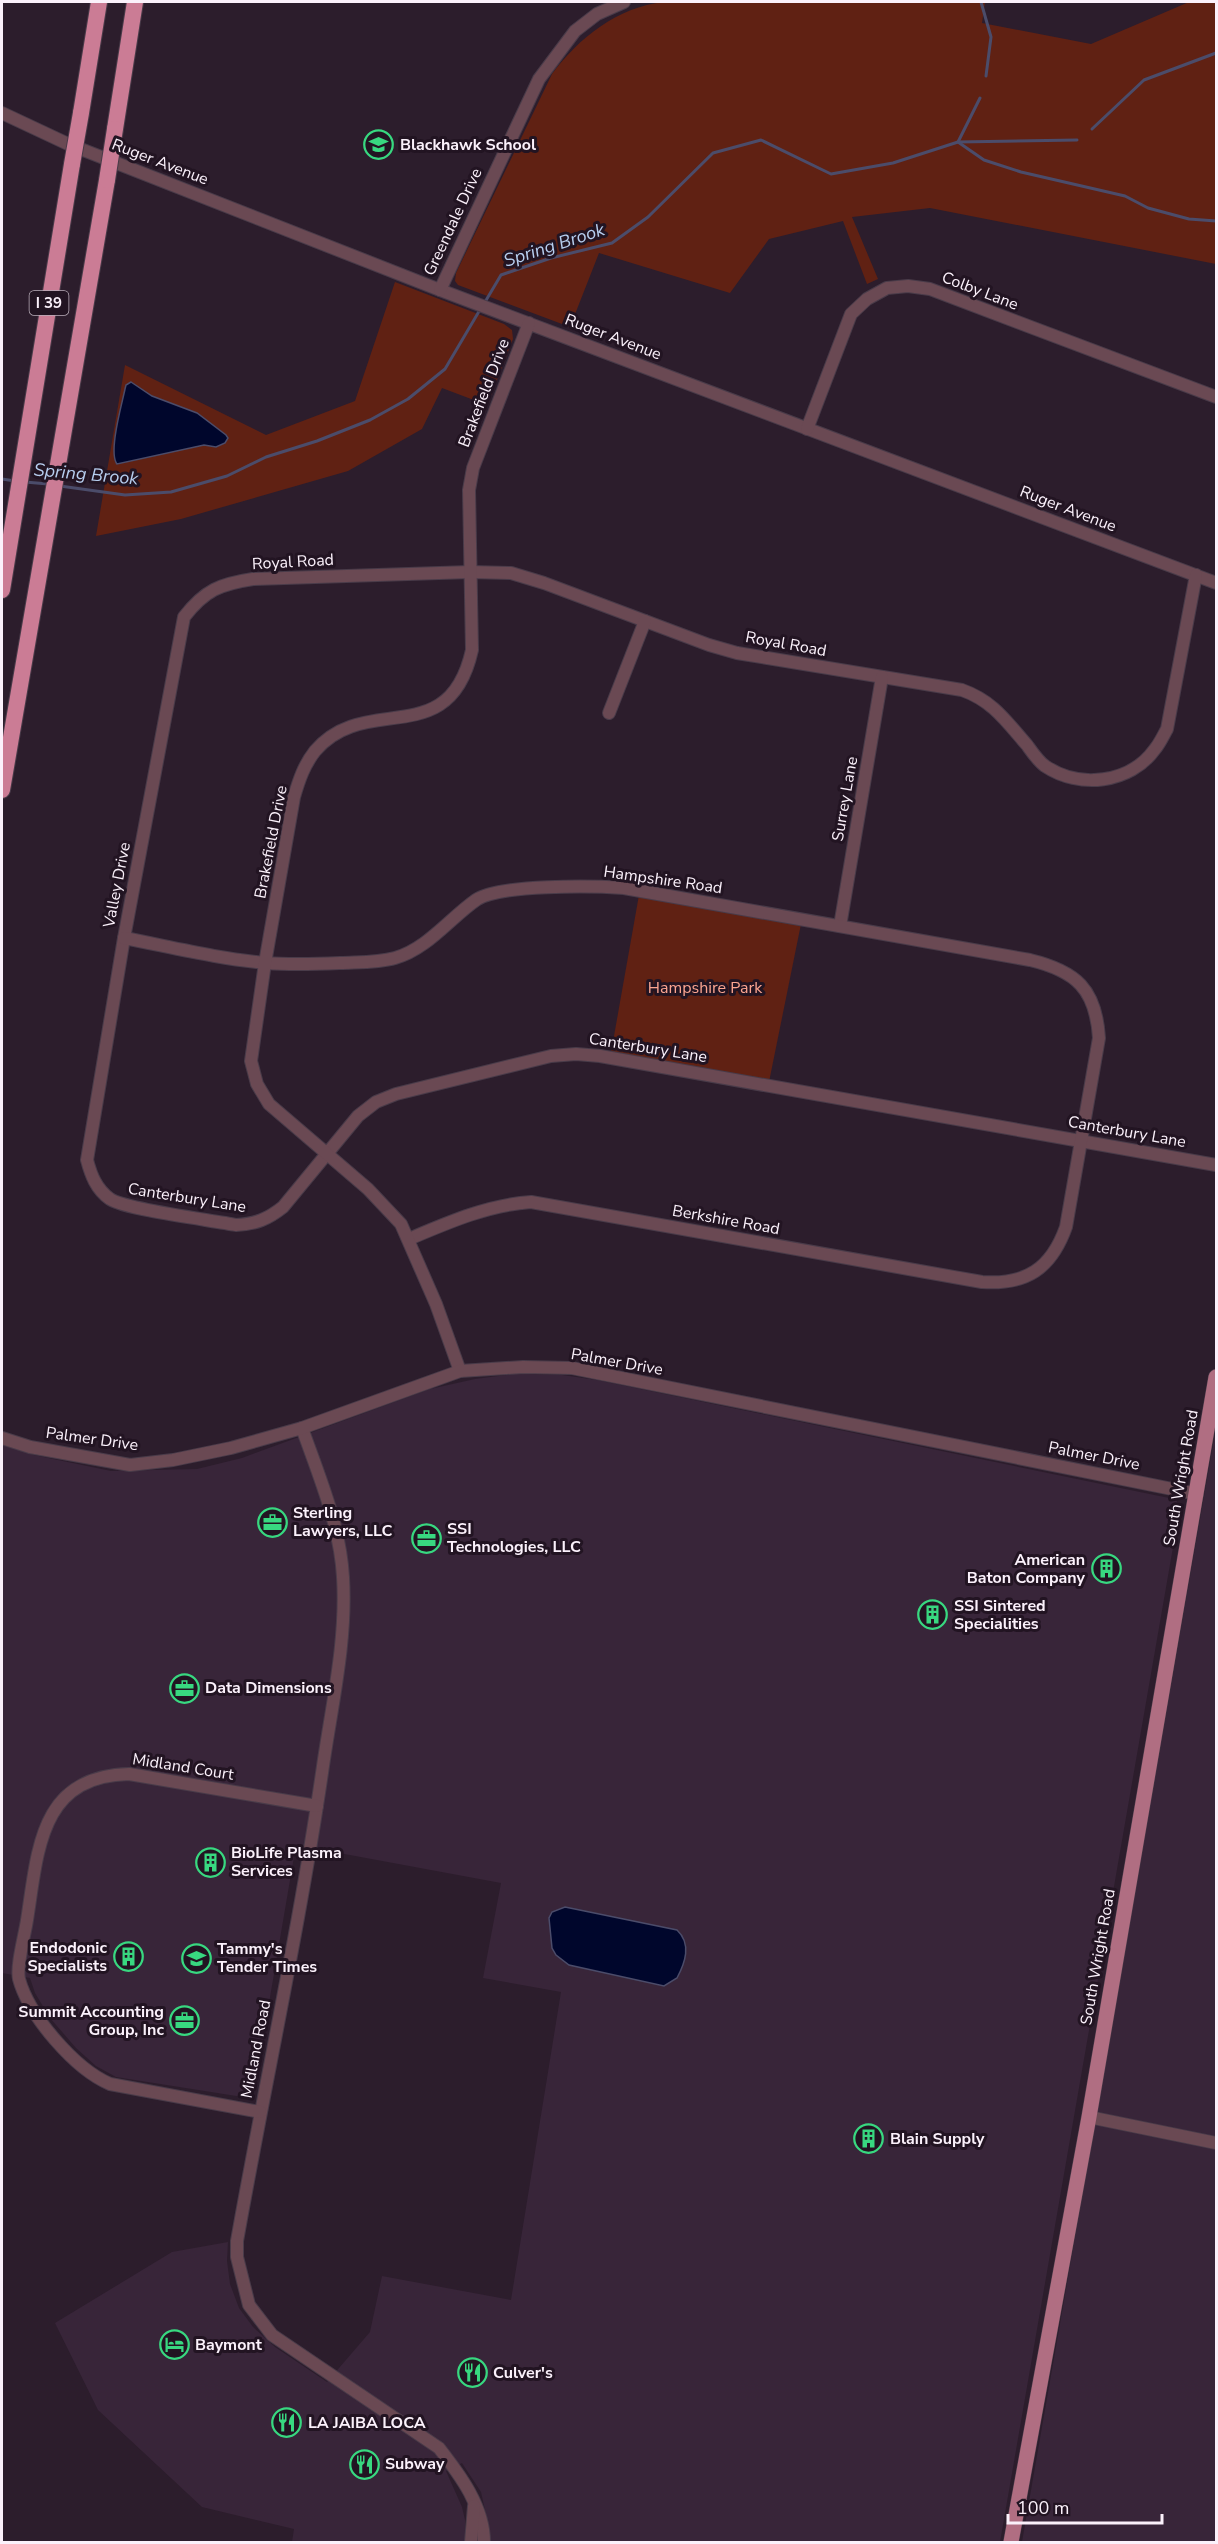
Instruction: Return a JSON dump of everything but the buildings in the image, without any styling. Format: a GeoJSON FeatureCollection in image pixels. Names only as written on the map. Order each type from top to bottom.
{"type":"FeatureCollection","features":[{"type":"Feature","properties":{"kind":"highway","name":"I 39"},"geometry":{"type":"LineString","coordinates":[[2,590],[99,2]]}},
{"type":"Feature","properties":{"kind":"highway","name":"I 39"},"geometry":{"type":"LineString","coordinates":[[2,790],[62,448],[135,2]]}},
{"type":"Feature","properties":{"kind":"main road","name":"South Wright Road"},"geometry":{"type":"LineString","coordinates":[[1011,2542],[1089,2118],[1216,1377]]}},
{"type":"Feature","properties":{"kind":"street","name":"Greendale Drive"},"geometry":{"type":"LineString","coordinates":[[440,290],[538,79],[575,31],[597,14],[624,2]]}},
{"type":"Feature","properties":{"kind":"street","name":"Ruger Avenue"},"geometry":{"type":"LineString","coordinates":[[2,113],[68,144],[440,290],[1216,583]]}},
{"type":"Feature","properties":{"kind":"street","name":"Colby Lane"},"geometry":{"type":"LineString","coordinates":[[807,429],[851,314],[867,298],[887,288],[908,286],[930,290],[1216,397]]}},
{"type":"Feature","properties":{"kind":"street","name":"Brakefield Drive"},"geometry":{"type":"LineString","coordinates":[[460,1371],[409,1239],[401,1224],[375,1196],[269,1104],[257,1084],[251,1061],[265,963],[294,797],[302,772],[315,751],[334,735],[356,724],[426,713],[444,703],[459,688],[468,671],[472,650],[468,509],[473,468],[529,323]]}},
{"type":"Feature","properties":{"kind":"street","name":"Royal Road"},"geometry":{"type":"LineString","coordinates":[[202,596],[230,582],[253,579],[470,572],[511,573],[709,645],[737,653],[962,690],[979,697],[995,709],[1044,765],[1065,777],[1090,781],[1115,778],[1137,767],[1155,750],[1167,729],[1196,575]]}},
{"type":"Feature","properties":{"kind":"street","name":"Valley Drive"},"geometry":{"type":"LineString","coordinates":[[98,1187],[90,1174],[87,1160],[123,938],[184,617],[202,596]]}},
{"type":"Feature","properties":{"kind":"street"},"geometry":{"type":"LineString","coordinates":[[609,713],[645,621]]}},
{"type":"Feature","properties":{"kind":"street","name":"Surrey Lane"},"geometry":{"type":"LineString","coordinates":[[840,926],[882,677]]}},
{"type":"Feature","properties":{"kind":"street","name":"Hampshire Road"},"geometry":{"type":"LineString","coordinates":[[123,938],[265,963],[297,965],[372,962],[395,958],[414,950],[478,898],[498,892],[599,887],[624,888],[1030,960],[1053,965],[1071,975],[1084,987],[1093,1002],[1099,1038],[1081,1140]]}},
{"type":"Feature","properties":{"kind":"street","name":"Canterbury Lane"},"geometry":{"type":"LineString","coordinates":[[98,1187],[117,1203],[236,1225],[254,1224],[269,1218],[283,1207],[358,1116],[376,1102],[396,1094],[551,1056],[576,1054],[600,1056],[1216,1165]]}},
{"type":"Feature","properties":{"kind":"street","name":"Berkshire Road"},"geometry":{"type":"LineString","coordinates":[[409,1239],[489,1209],[509,1203],[531,1202],[1000,1284],[1017,1281],[1040,1270],[1059,1248],[1066,1227],[1081,1140]]}},
{"type":"Feature","properties":{"kind":"street","name":"Palmer Drive"},"geometry":{"type":"LineString","coordinates":[[2,1438],[30,1447],[130,1465],[173,1460],[231,1448],[302,1428],[460,1371],[522,1367],[572,1368],[1197,1494]]}},
{"type":"Feature","properties":{"kind":"street","name":"Midland Road"},"geometry":{"type":"LineString","coordinates":[[302,1428],[332,1514],[343,1574],[342,1632],[317,1806],[293,1948],[260,2112],[237,2249],[249,2305],[272,2336],[439,2448],[459,2473],[482,2521],[484,2542]]}},
{"type":"Feature","properties":{"kind":"street","name":"Midland Court"},"geometry":{"type":"LineString","coordinates":[[260,2112],[110,2084],[91,2074],[55,2038],[36,2014],[19,1977],[39,1841],[56,1806],[78,1787],[113,1774],[129,1774],[317,1806]]}},
{"type":"Feature","properties":{"kind":"street"},"geometry":{"type":"LineString","coordinates":[[1089,2118],[1216,2144]]}},
{"type":"Feature","properties":{"kind":"street","name":"Midland Road"},"geometry":{"type":"LineString","coordinates":[[471,2542],[474,2505]]}},
{"type":"Feature","properties":{"kind":"shaded area"},"geometry":{"type":"Polygon","coordinates":[[[513,1374],[562,1375],[597,1380],[1169,1498],[1176,1500],[1180,1507],[1000,2542],[488,2542],[487,2519],[481,2492],[462,2463],[446,2471],[462,2507],[465,2520],[465,2542],[292,2542],[294,2529],[202,2507],[98,2410],[55,2323],[172,2252],[228,2242],[227,2261],[230,2284],[239,2308],[253,2327],[275,2347],[327,2382],[370,2332],[382,2276],[511,2300],[561,1992],[483,1978],[501,1883],[296,1845],[254,2091],[249,2098],[116,2077],[96,2066],[76,2048],[50,2018],[35,1993],[30,1978],[2,1973],[2,1445],[34,1455],[111,1471],[197,1469],[242,1458],[430,1389],[475,1379],[513,1374]]]}},
{"type":"Feature","properties":{"kind":"shaded area"},"geometry":{"type":"Polygon","coordinates":[[[1216,1427],[1216,2542],[1022,2542],[1183,1617],[1216,1427]]]}},
{"type":"Feature","properties":{"kind":"green space"},"geometry":{"type":"Polygon","coordinates":[[[664,2],[985,2],[982,23],[1091,44],[1189,2],[1216,2],[1216,264],[930,208],[852,217],[878,279],[867,284],[843,221],[769,239],[730,293],[599,253],[570,327],[458,285],[455,281],[456,273],[552,74],[574,48],[600,26],[630,10],[664,2]]]}},
{"type":"Feature","properties":{"kind":"green space"},"geometry":{"type":"Polygon","coordinates":[[[395,282],[504,324],[512,330],[513,339],[487,405],[442,388],[422,429],[348,471],[181,519],[96,536],[125,365],[266,435],[355,401],[395,282]]]}},
{"type":"Feature","properties":{"kind":"green space","name":"Hampshire Park"},"geometry":{"type":"Polygon","coordinates":[[[639,895],[801,924],[769,1082],[611,1053],[639,895]]]}},
{"type":"Feature","properties":{"kind":"water"},"geometry":{"type":"Polygon","coordinates":[[[131,382],[152,396],[197,413],[226,435],[228,438],[225,443],[216,447],[204,445],[117,464],[114,449],[116,428],[126,385],[131,382]]]}},
{"type":"Feature","properties":{"kind":"water"},"geometry":{"type":"Polygon","coordinates":[[[565,1907],[677,1930],[682,1935],[686,1954],[677,1978],[664,1986],[569,1965],[556,1955],[552,1948],[549,1918],[552,1912],[565,1907]]]}},
{"type":"Feature","properties":{"kind":"waterway"},"geometry":{"type":"LineString","coordinates":[[981,2],[991,37],[986,76]]}},
{"type":"Feature","properties":{"kind":"waterway","name":"Spring Brook"},"geometry":{"type":"LineString","coordinates":[[1092,129],[1144,80],[1216,53]]}},
{"type":"Feature","properties":{"kind":"waterway"},"geometry":{"type":"LineString","coordinates":[[980,98],[958,142],[984,160],[1021,172],[1125,196],[1148,208],[1189,219],[1216,221]]}},
{"type":"Feature","properties":{"kind":"waterway","name":"Spring Brook"},"geometry":{"type":"LineString","coordinates":[[485,302],[501,275],[551,258],[612,243],[648,217],[713,153],[761,140],[831,174],[893,163],[958,142],[1077,140]]}},
{"type":"Feature","properties":{"kind":"waterway","name":"Spring Brook"},"geometry":{"type":"LineString","coordinates":[[60,486],[125,495],[171,492],[227,476],[266,457],[317,441],[370,420],[408,399],[445,369],[481,308]]}},
{"type":"Feature","properties":{"kind":"waterway","name":"Spring Brook"},"geometry":{"type":"LineString","coordinates":[[2,479],[15,481]]}},
{"type":"Feature","properties":{"kind":"waterway","name":"Spring Brook"},"geometry":{"type":"LineString","coordinates":[[25,482],[48,484]]}},
{"type":"Feature","properties":{"kind":"place","name":"Blackhawk School"},"geometry":{"type":"Point","coordinates":[379,145]}},
{"type":"Feature","properties":{"kind":"place","name":"Sterling Lawyers, LLC"},"geometry":{"type":"Point","coordinates":[272,1522]}},
{"type":"Feature","properties":{"kind":"place","name":"SSI Technologies, LLC"},"geometry":{"type":"Point","coordinates":[426,1538]}},
{"type":"Feature","properties":{"kind":"place","name":"American Baton Company"},"geometry":{"type":"Point","coordinates":[1106,1569]}},
{"type":"Feature","properties":{"kind":"place","name":"SSI Sintered Specialities"},"geometry":{"type":"Point","coordinates":[933,1615]}},
{"type":"Feature","properties":{"kind":"place","name":"Data Dimensions"},"geometry":{"type":"Point","coordinates":[184,1688]}},
{"type":"Feature","properties":{"kind":"place","name":"BioLife Plasma Services"},"geometry":{"type":"Point","coordinates":[210,1862]}},
{"type":"Feature","properties":{"kind":"place","name":"Endodonic Specialists"},"geometry":{"type":"Point","coordinates":[128,1957]}},
{"type":"Feature","properties":{"kind":"place","name":"Tammy's Tender Times"},"geometry":{"type":"Point","coordinates":[196,1958]}},
{"type":"Feature","properties":{"kind":"place","name":"Summit Accounting Group, Inc"},"geometry":{"type":"Point","coordinates":[185,2021]}},
{"type":"Feature","properties":{"kind":"place","name":"Blain Supply"},"geometry":{"type":"Point","coordinates":[869,2139]}},
{"type":"Feature","properties":{"kind":"place","name":"Baymont"},"geometry":{"type":"Point","coordinates":[174,2345]}},
{"type":"Feature","properties":{"kind":"place","name":"Culver's"},"geometry":{"type":"Point","coordinates":[472,2373]}},
{"type":"Feature","properties":{"kind":"place","name":"LA JAIBA LOCA"},"geometry":{"type":"Point","coordinates":[287,2423]}},
{"type":"Feature","properties":{"kind":"place","name":"Subway"},"geometry":{"type":"Point","coordinates":[364,2464]}}]}
